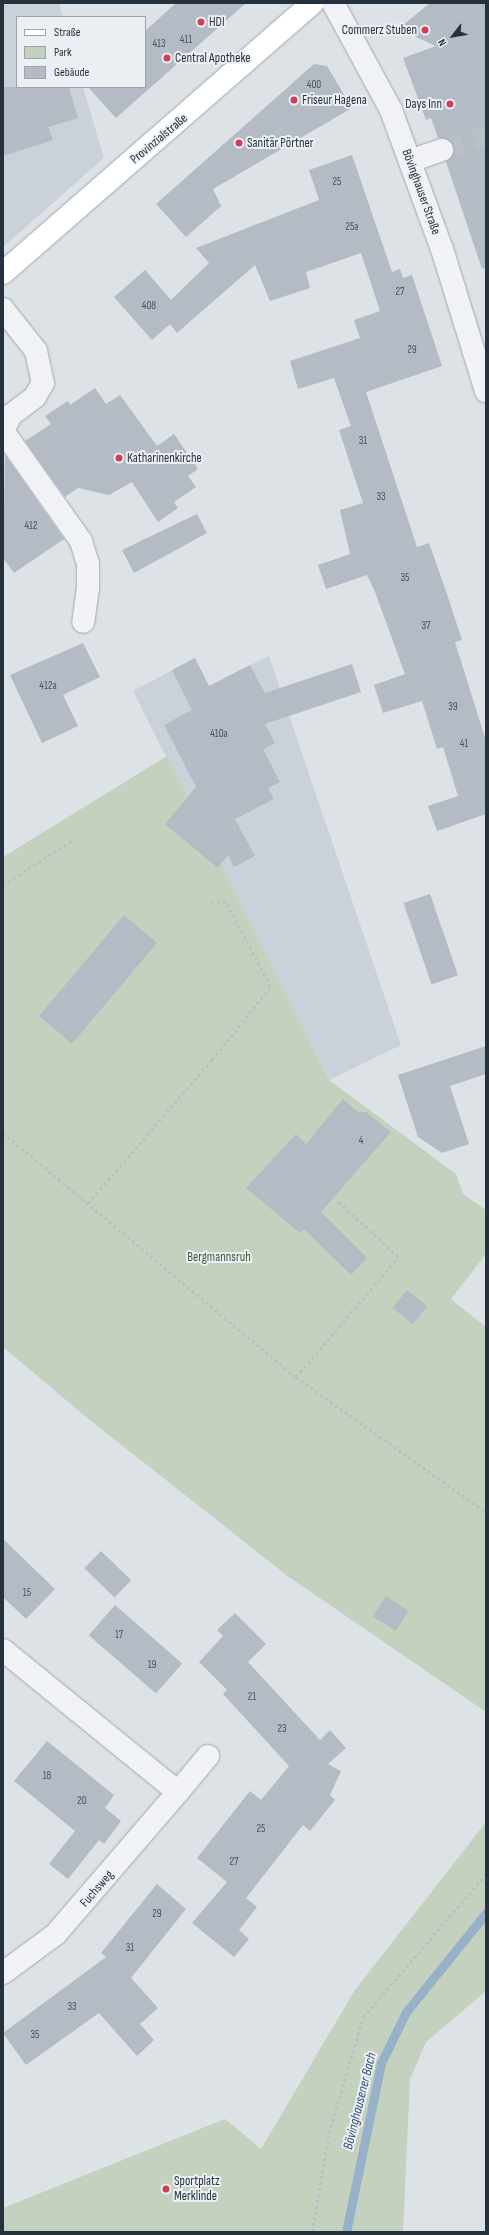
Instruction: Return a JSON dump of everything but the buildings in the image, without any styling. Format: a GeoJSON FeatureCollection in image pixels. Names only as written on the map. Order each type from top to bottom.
{"type":"FeatureCollection","features":[{"type":"Feature","properties":{"kind":"main road","name":"Provinzialstraße"},"geometry":{"type":"LineString","coordinates":[[3,273],[313,3]]}},
{"type":"Feature","properties":{"kind":"street","name":"Bövinghauser Straße"},"geometry":{"type":"LineString","coordinates":[[333,3],[391,110],[442,249],[486,391]]}},
{"type":"Feature","properties":{"kind":"street"},"geometry":{"type":"LineString","coordinates":[[410,161],[442,150]]}},
{"type":"Feature","properties":{"kind":"street"},"geometry":{"type":"LineString","coordinates":[[3,308],[36,351],[43,383],[35,397],[11,415],[3,431],[81,541],[88,570],[83,622]]}},
{"type":"Feature","properties":{"kind":"street"},"geometry":{"type":"LineString","coordinates":[[3,1650],[178,1792]]}},
{"type":"Feature","properties":{"kind":"street","name":"Fuchsweg"},"geometry":{"type":"LineString","coordinates":[[3,1973],[56,1934],[208,1756]]}},
{"type":"Feature","properties":{"kind":"path"},"geometry":{"type":"LineString","coordinates":[[3,884],[71,841]]}},
{"type":"Feature","properties":{"kind":"path"},"geometry":{"type":"LineString","coordinates":[[88,1203],[212,1060],[270,987],[226,902],[208,903]]}},
{"type":"Feature","properties":{"kind":"path"},"geometry":{"type":"LineString","coordinates":[[3,1132],[296,1377],[486,1512]]}},
{"type":"Feature","properties":{"kind":"path"},"geometry":{"type":"LineString","coordinates":[[296,1377],[398,1257],[337,1201]]}},
{"type":"Feature","properties":{"kind":"path"},"geometry":{"type":"LineString","coordinates":[[312,2232],[329,2133],[363,2017],[486,1874]]}},
{"type":"Feature","properties":{"kind":"shaded area"},"geometry":{"type":"Polygon","coordinates":[[[3,3],[59,3],[63,16],[16,16],[16,88],[83,88],[104,158],[3,247],[3,3]]]}},
{"type":"Feature","properties":{"kind":"shaded area"},"geometry":{"type":"Polygon","coordinates":[[[269,656],[401,1045],[329,1080],[133,691],[195,658],[209,686],[269,656]]]}},
{"type":"Feature","properties":{"kind":"green space","name":"Bergmannsruh"},"geometry":{"type":"Polygon","coordinates":[[[167,756],[329,1080],[456,1174],[463,1194],[486,1210],[486,1254],[451,1299],[486,1327],[486,1712],[289,1577],[86,1417],[3,1347],[3,857],[167,756]]]}},
{"type":"Feature","properties":{"kind":"green space"},"geometry":{"type":"Polygon","coordinates":[[[486,1822],[486,1991],[426,2042],[410,2079],[403,2232],[3,2232],[3,2208],[225,2119],[261,2149],[355,1990],[486,1822]]]}},
{"type":"Feature","properties":{"kind":"waterway","name":"Bövinghausener Bach"},"geometry":{"type":"LineString","coordinates":[[346,2232],[381,2063],[406,2012],[486,1913]]}},
{"type":"Feature","properties":{"kind":"tunnel"},"geometry":{"type":"LineString","coordinates":[[442,150],[486,136]]}},
{"type":"Feature","properties":{"kind":"place","name":"HDI"},"geometry":{"type":"Point","coordinates":[201,22]}},
{"type":"Feature","properties":{"kind":"place","name":"Commerz Stuben"},"geometry":{"type":"Point","coordinates":[425,30]}},
{"type":"Feature","properties":{"kind":"place","name":"Central Apotheke"},"geometry":{"type":"Point","coordinates":[167,58]}},
{"type":"Feature","properties":{"kind":"place","name":"Friseur Hagena"},"geometry":{"type":"Point","coordinates":[294,100]}},
{"type":"Feature","properties":{"kind":"place","name":"Days Inn"},"geometry":{"type":"Point","coordinates":[450,104]}},
{"type":"Feature","properties":{"kind":"place","name":"Sanitär Pörtner"},"geometry":{"type":"Point","coordinates":[239,143]}},
{"type":"Feature","properties":{"kind":"place","name":"Katharinenkirche"},"geometry":{"type":"Point","coordinates":[119,458]}},
{"type":"Feature","properties":{"kind":"place","name":"Sportplatz Merklinde"},"geometry":{"type":"Point","coordinates":[166,2189]}}]}
